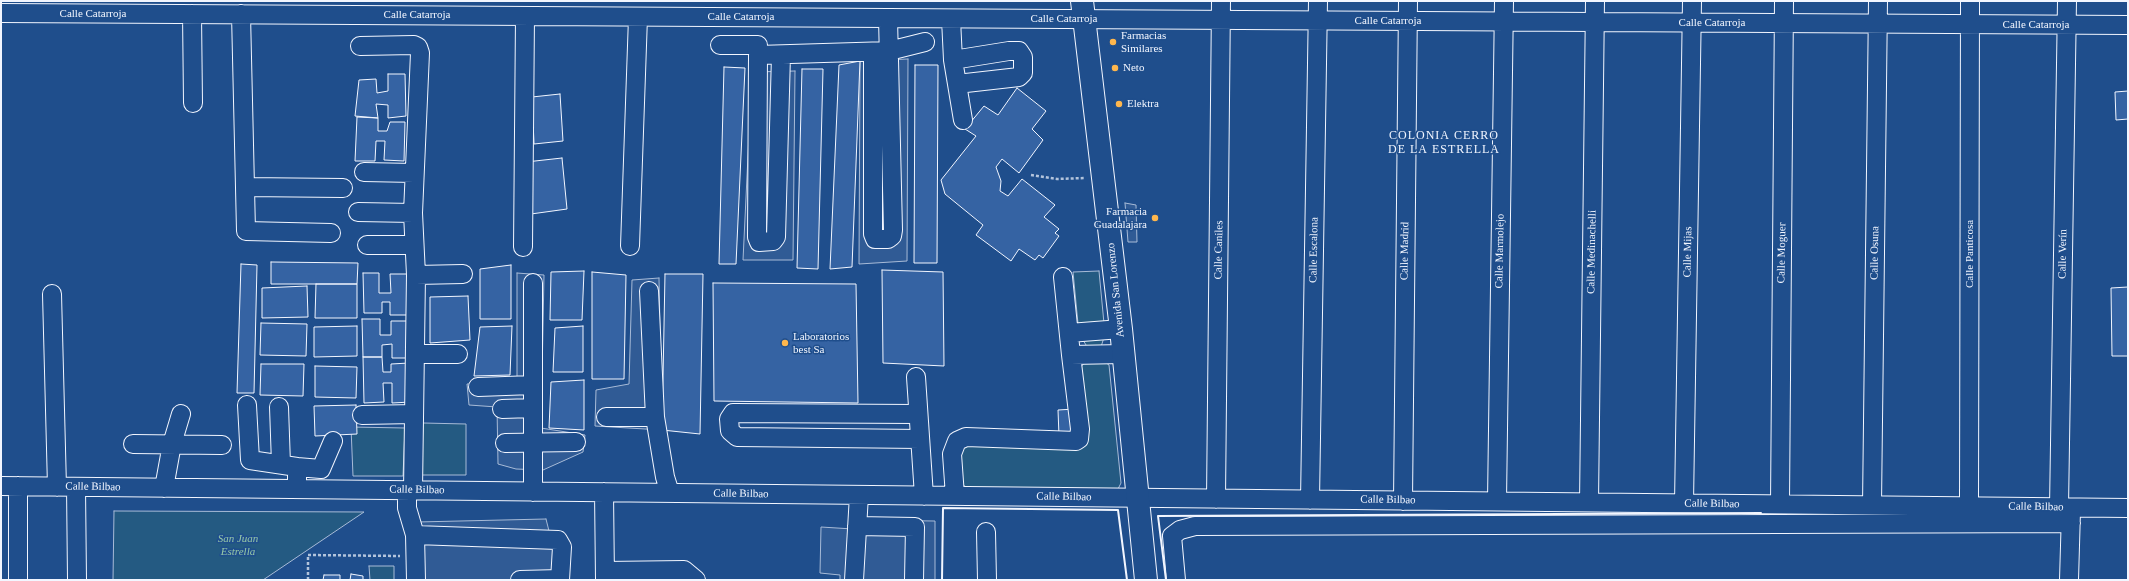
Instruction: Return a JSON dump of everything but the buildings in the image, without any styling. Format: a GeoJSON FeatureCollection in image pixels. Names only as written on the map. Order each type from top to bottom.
{"type":"FeatureCollection","features":[{"type":"Feature","properties":{"kind":"main road","name":"Avenida San Lorenzo"},"geometry":{"type":"LineString","coordinates":[[1084,10],[1121,328],[1146,580]]}},
{"type":"Feature","properties":{"kind":"street","name":"Calle Caniles"},"geometry":{"type":"LineString","coordinates":[[1216,499],[1221,1]]}},
{"type":"Feature","properties":{"kind":"street","name":"Calle Escalona"},"geometry":{"type":"LineString","coordinates":[[1310,500],[1318,1]]}},
{"type":"Feature","properties":{"kind":"street","name":"Calle Madrid"},"geometry":{"type":"LineString","coordinates":[[1403,501],[1408,1]]}},
{"type":"Feature","properties":{"kind":"street","name":"Calle Marmolejo"},"geometry":{"type":"LineString","coordinates":[[1497,501],[1504,1]]}},
{"type":"Feature","properties":{"kind":"street","name":"Calle Medinachelli"},"geometry":{"type":"LineString","coordinates":[[1589,502],[1595,1]]}},
{"type":"Feature","properties":{"kind":"street","name":"Calle Mijas"},"geometry":{"type":"LineString","coordinates":[[1684,503],[1692,1]]}},
{"type":"Feature","properties":{"kind":"street","name":"Calle Moguer"},"geometry":{"type":"LineString","coordinates":[[1780,504],[1784,1]]}},
{"type":"Feature","properties":{"kind":"street","name":"Calle Osuna"},"geometry":{"type":"LineString","coordinates":[[1872,505],[1878,1]]}},
{"type":"Feature","properties":{"kind":"street","name":"Calle Panticosa"},"geometry":{"type":"LineString","coordinates":[[1969,506],[1970,1]]}},
{"type":"Feature","properties":{"kind":"street","name":"Calle Verín"},"geometry":{"type":"LineString","coordinates":[[2067,1],[2067,512],[2069,580]]}},
{"type":"Feature","properties":{"kind":"street","name":"Calle Catarroja"},"geometry":{"type":"LineString","coordinates":[[1,13],[525,16],[628,11],[759,17],[951,19],[1084,10],[1221,20],[2128,25]]}},
{"type":"Feature","properties":{"kind":"street"},"geometry":{"type":"LineString","coordinates":[[628,11],[630,246]]}},
{"type":"Feature","properties":{"kind":"street"},"geometry":{"type":"LineString","coordinates":[[192,14],[193,103]]}},
{"type":"Feature","properties":{"kind":"street"},"geometry":{"type":"LineString","coordinates":[[241,14],[246,231],[331,233]]}},
{"type":"Feature","properties":{"kind":"street"},"geometry":{"type":"LineString","coordinates":[[523,246],[525,16]]}},
{"type":"Feature","properties":{"kind":"street"},"geometry":{"type":"LineString","coordinates":[[759,17],[756,237],[759,242],[773,241],[776,237],[781,54]]}},
{"type":"Feature","properties":{"kind":"street"},"geometry":{"type":"LineString","coordinates":[[881,51],[892,236],[888,238],[875,239],[872,234],[881,51],[888,18]]}},
{"type":"Feature","properties":{"kind":"street"},"geometry":{"type":"LineString","coordinates":[[951,19],[954,60],[963,120]]}},
{"type":"Feature","properties":{"kind":"street"},"geometry":{"type":"LineString","coordinates":[[720,45],[781,54],[881,51],[925,42]]}},
{"type":"Feature","properties":{"kind":"street"},"geometry":{"type":"LineString","coordinates":[[360,46],[414,45],[418,48],[420,53],[413,213],[416,275],[414,414],[410,490],[407,508],[415,535],[416,580]]}},
{"type":"Feature","properties":{"kind":"street"},"geometry":{"type":"LineString","coordinates":[[954,60],[1009,51],[1019,51],[1023,57],[1023,73],[1019,77],[957,84]]}},
{"type":"Feature","properties":{"kind":"street"},"geometry":{"type":"LineString","coordinates":[[364,172],[414,173]]}},
{"type":"Feature","properties":{"kind":"street"},"geometry":{"type":"LineString","coordinates":[[244,187],[343,188]]}},
{"type":"Feature","properties":{"kind":"street"},"geometry":{"type":"LineString","coordinates":[[358,212],[413,213]]}},
{"type":"Feature","properties":{"kind":"street"},"geometry":{"type":"LineString","coordinates":[[367,245],[414,245]]}},
{"type":"Feature","properties":{"kind":"street"},"geometry":{"type":"LineString","coordinates":[[416,275],[463,274]]}},
{"type":"Feature","properties":{"kind":"street"},"geometry":{"type":"LineString","coordinates":[[955,496],[952,454],[957,442],[966,437],[1070,442],[1079,439],[1080,429],[1063,277]]}},
{"type":"Feature","properties":{"kind":"street"},"geometry":{"type":"LineString","coordinates":[[533,283],[533,492]]}},
{"type":"Feature","properties":{"kind":"street"},"geometry":{"type":"LineString","coordinates":[[649,291],[655,417],[665,477],[670,493]]}},
{"type":"Feature","properties":{"kind":"street"},"geometry":{"type":"LineString","coordinates":[[52,294],[57,487]]}},
{"type":"Feature","properties":{"kind":"street"},"geometry":{"type":"LineString","coordinates":[[1069,333],[1121,328]]}},
{"type":"Feature","properties":{"kind":"street"},"geometry":{"type":"LineString","coordinates":[[415,354],[458,354]]}},
{"type":"Feature","properties":{"kind":"street"},"geometry":{"type":"LineString","coordinates":[[1072,355],[1123,354]]}},
{"type":"Feature","properties":{"kind":"street"},"geometry":{"type":"LineString","coordinates":[[916,377],[917,414],[924,496]]}},
{"type":"Feature","properties":{"kind":"street"},"geometry":{"type":"LineString","coordinates":[[478,387],[533,385]]}},
{"type":"Feature","properties":{"kind":"street"},"geometry":{"type":"LineString","coordinates":[[247,405],[250,460],[322,469],[333,441]]}},
{"type":"Feature","properties":{"kind":"street"},"geometry":{"type":"LineString","coordinates":[[279,407],[289,465],[297,489]]}},
{"type":"Feature","properties":{"kind":"street"},"geometry":{"type":"LineString","coordinates":[[502,409],[533,408]]}},
{"type":"Feature","properties":{"kind":"street"},"geometry":{"type":"LineString","coordinates":[[917,414],[734,413],[729,419],[730,431],[736,437],[920,439]]}},
{"type":"Feature","properties":{"kind":"street"},"geometry":{"type":"LineString","coordinates":[[164,488],[172,444],[181,414]]}},
{"type":"Feature","properties":{"kind":"street"},"geometry":{"type":"LineString","coordinates":[[362,415],[414,414]]}},
{"type":"Feature","properties":{"kind":"street"},"geometry":{"type":"LineString","coordinates":[[606,417],[655,417]]}},
{"type":"Feature","properties":{"kind":"street"},"geometry":{"type":"LineString","coordinates":[[505,443],[576,442]]}},
{"type":"Feature","properties":{"kind":"street"},"geometry":{"type":"LineString","coordinates":[[133,444],[222,444]]}},
{"type":"Feature","properties":{"kind":"street"},"geometry":{"type":"LineString","coordinates":[[10,486],[18,580]]}},
{"type":"Feature","properties":{"kind":"street","name":"Calle Bilbao"},"geometry":{"type":"LineString","coordinates":[[10,486],[1969,506],[2067,512],[2128,508]]}},
{"type":"Feature","properties":{"kind":"street"},"geometry":{"type":"LineString","coordinates":[[76,487],[77,580]]}},
{"type":"Feature","properties":{"kind":"street"},"geometry":{"type":"LineString","coordinates":[[604,492],[605,576],[684,570],[696,580]]}},
{"type":"Feature","properties":{"kind":"street"},"geometry":{"type":"LineString","coordinates":[[854,580],[859,495]]}},
{"type":"Feature","properties":{"kind":"street"},"geometry":{"type":"LineString","coordinates":[[1176,580],[1172,536],[1180,530],[1195,526],[2067,512]]}},
{"type":"Feature","properties":{"kind":"street"},"geometry":{"type":"LineString","coordinates":[[858,526],[914,527],[914,580]]}},
{"type":"Feature","properties":{"kind":"street"},"geometry":{"type":"LineString","coordinates":[[986,532],[987,580]]}},
{"type":"Feature","properties":{"kind":"street"},"geometry":{"type":"LineString","coordinates":[[415,535],[558,540],[562,547],[560,580],[520,580]]}},
{"type":"Feature","properties":{"kind":"path"},"geometry":{"type":"LineString","coordinates":[[1031,175],[1057,179],[1085,178],[1103,175]]}},
{"type":"Feature","properties":{"kind":"path"},"geometry":{"type":"LineString","coordinates":[[308,580],[308,555],[415,556]]}},
{"type":"Feature","properties":{"kind":"green space"},"geometry":{"type":"Polygon","coordinates":[[[1099,271],[1105,334],[1101,347],[1088,348],[1079,334],[1073,272],[1099,271]]]}},
{"type":"Feature","properties":{"kind":"green space"},"geometry":{"type":"Polygon","coordinates":[[[1102,360],[1109,365],[1121,483],[1118,489],[967,489],[962,483],[961,447],[966,444],[1080,446],[1081,367],[1085,362],[1102,360]]]}},
{"type":"Feature","properties":{"kind":"green space"},"geometry":{"type":"Polygon","coordinates":[[[423,423],[466,424],[466,475],[421,475],[423,423]]]}},
{"type":"Feature","properties":{"kind":"green space"},"geometry":{"type":"Polygon","coordinates":[[[351,427],[405,428],[403,476],[353,476],[351,427]]]}},
{"type":"Feature","properties":{"kind":"green space","name":"San Juan Estrella"},"geometry":{"type":"Polygon","coordinates":[[[114,511],[364,512],[263,580],[113,580],[114,511]]]}},
{"type":"Feature","properties":{"kind":"green space"},"geometry":{"type":"Polygon","coordinates":[[[369,566],[394,566],[394,580],[370,580],[369,566]]]}},
{"type":"Feature","properties":{"kind":"shaded area"},"geometry":{"type":"Polygon","coordinates":[[[908,59],[907,261],[859,264],[860,61],[908,59]]]}},
{"type":"Feature","properties":{"kind":"shaded area"},"geometry":{"type":"Polygon","coordinates":[[[795,71],[793,260],[743,260],[752,72],[795,71]]]}},
{"type":"Feature","properties":{"kind":"shaded area"},"geometry":{"type":"Polygon","coordinates":[[[1125,203],[1136,205],[1137,242],[1128,242],[1125,203]]]}},
{"type":"Feature","properties":{"kind":"shaded area"},"geometry":{"type":"Polygon","coordinates":[[[517,273],[544,275],[541,428],[585,435],[583,452],[543,470],[516,469],[498,464],[497,407],[469,405],[467,384],[517,382],[517,273]]]}},
{"type":"Feature","properties":{"kind":"shaded area"},"geometry":{"type":"Polygon","coordinates":[[[659,278],[662,430],[595,426],[596,390],[629,384],[632,280],[659,278]]]}},
{"type":"Feature","properties":{"kind":"shaded area"},"geometry":{"type":"Polygon","coordinates":[[[546,519],[552,543],[557,580],[418,580],[417,522],[546,519]]]}},
{"type":"Feature","properties":{"kind":"shaded area"},"geometry":{"type":"Polygon","coordinates":[[[853,520],[935,521],[935,580],[840,580],[840,575],[820,573],[821,527],[853,529],[853,520]]]}},
{"type":"Feature","properties":{"kind":"wall"},"geometry":{"type":"LineString","coordinates":[[942,580],[943,508],[1118,510],[1127,580]]}},
{"type":"Feature","properties":{"kind":"wall"},"geometry":{"type":"LineString","coordinates":[[1166,580],[1158,516],[1761,513]]}},
{"type":"Feature","properties":{"kind":"place","name":"Farmacias Similares"},"geometry":{"type":"Point","coordinates":[1113,42]}},
{"type":"Feature","properties":{"kind":"place","name":"Neto"},"geometry":{"type":"Point","coordinates":[1115,68]}},
{"type":"Feature","properties":{"kind":"place","name":"Elektra"},"geometry":{"type":"Point","coordinates":[1119,104]}},
{"type":"Feature","properties":{"kind":"place","name":"Farmacia Guadalajara"},"geometry":{"type":"Point","coordinates":[1155,218]}},
{"type":"Feature","properties":{"kind":"place","name":"Laboratorios best Sa"},"geometry":{"type":"Point","coordinates":[785,343]}},
{"type":"Feature","properties":{"kind":"district","name":"COLONIA CERRO DE LA ESTRELLA"},"geometry":{"type":"Point","coordinates":[1444,143]}}]}
